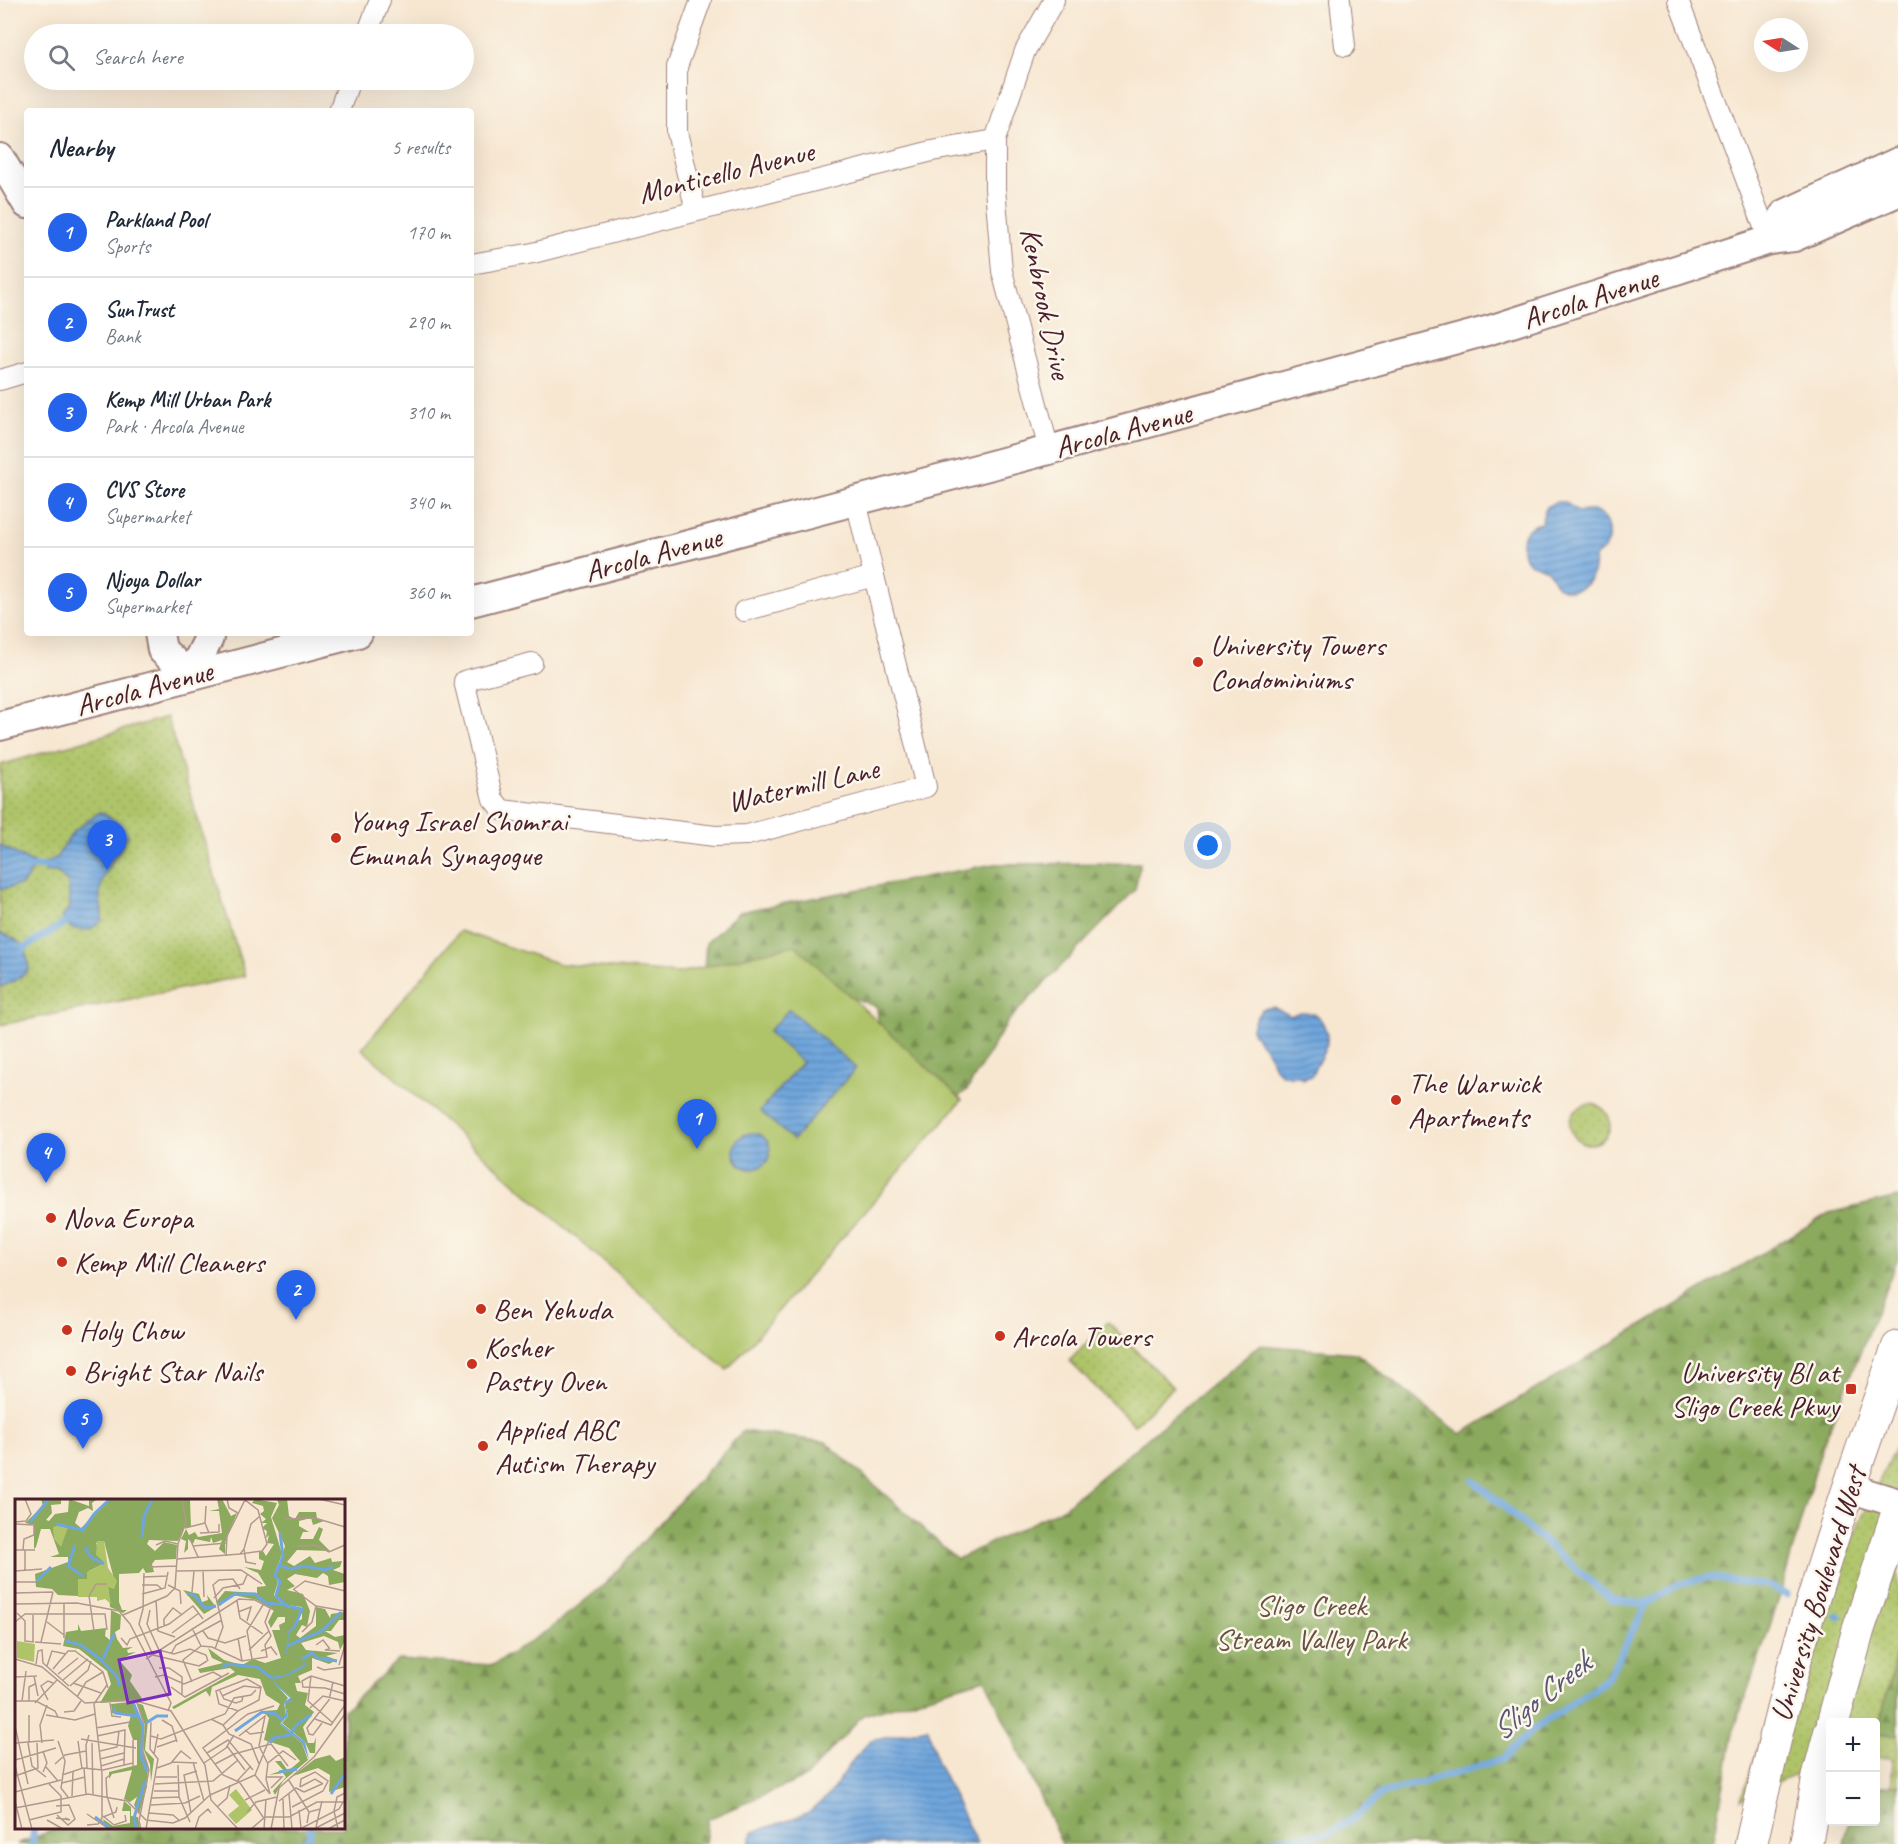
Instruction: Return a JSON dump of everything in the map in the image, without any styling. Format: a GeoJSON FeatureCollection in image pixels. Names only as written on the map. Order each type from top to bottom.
{"type":"FeatureCollection","features":[{"type":"Feature","properties":{"kind":"main road","name":"University Boulevard West"},"geometry":{"type":"LineString","coordinates":[[1751,1844],[1777,1732],[1814,1594],[1848,1488],[1898,1347]]}},
{"type":"Feature","properties":{"kind":"main road","name":"University Boulevard West"},"geometry":{"type":"LineString","coordinates":[[1834,1718],[1858,1631],[1898,1511]]}},
{"type":"Feature","properties":{"kind":"main road","name":"University Boulevard West"},"geometry":{"type":"LineString","coordinates":[[1806,1844],[1826,1747]]}},
{"type":"Feature","properties":{"kind":"street"},"geometry":{"type":"LineString","coordinates":[[371,24],[380,0]]}},
{"type":"Feature","properties":{"kind":"street"},"geometry":{"type":"LineString","coordinates":[[696,211],[677,132],[677,67],[701,0]]}},
{"type":"Feature","properties":{"kind":"street","name":"Kenbrook Drive"},"geometry":{"type":"LineString","coordinates":[[1049,450],[1002,271],[995,188],[995,140],[1025,51],[1054,0]]}},
{"type":"Feature","properties":{"kind":"street"},"geometry":{"type":"LineString","coordinates":[[1340,0],[1345,46]]}},
{"type":"Feature","properties":{"kind":"street"},"geometry":{"type":"LineString","coordinates":[[1678,0],[1769,240]]}},
{"type":"Feature","properties":{"kind":"street"},"geometry":{"type":"LineString","coordinates":[[340,108],[346,90]]}},
{"type":"Feature","properties":{"kind":"street","name":"Monticello Avenue"},"geometry":{"type":"LineString","coordinates":[[474,263],[533,253],[932,151],[995,140]]}},
{"type":"Feature","properties":{"kind":"street"},"geometry":{"type":"LineString","coordinates":[[0,158],[24,199]]}},
{"type":"Feature","properties":{"kind":"street"},"geometry":{"type":"LineString","coordinates":[[1769,240],[1785,214],[1898,162]]}},
{"type":"Feature","properties":{"kind":"street","name":"Arcola Avenue"},"geometry":{"type":"LineString","coordinates":[[474,601],[1049,450],[1490,330],[1769,240],[1794,237],[1898,192]]}},
{"type":"Feature","properties":{"kind":"street"},"geometry":{"type":"LineString","coordinates":[[0,380],[24,373]]}},
{"type":"Feature","properties":{"kind":"street","name":"Watermill Lane"},"geometry":{"type":"LineString","coordinates":[[532,663],[464,681],[493,800],[502,810],[715,836],[747,835],[926,787],[856,501]]}},
{"type":"Feature","properties":{"kind":"street"},"geometry":{"type":"LineString","coordinates":[[744,611],[874,576]]}},
{"type":"Feature","properties":{"kind":"street"},"geometry":{"type":"LineString","coordinates":[[160,636],[162,650],[190,676],[209,636]]}},
{"type":"Feature","properties":{"kind":"street","name":"Arcola Avenue"},"geometry":{"type":"LineString","coordinates":[[0,726],[346,636]]}},
{"type":"Feature","properties":{"kind":"street"},"geometry":{"type":"LineString","coordinates":[[1848,1488],[1898,1503]]}},
{"type":"Feature","properties":{"kind":"green space"},"geometry":{"type":"Polygon","coordinates":[[[167,717],[245,976],[0,1025],[0,765],[167,717]]]}},
{"type":"Feature","properties":{"kind":"green space"},"geometry":{"type":"Polygon","coordinates":[[[1140,863],[1135,890],[1008,1021],[967,1090],[827,1202],[883,1081],[877,1007],[784,971],[702,996],[706,943],[739,912],[994,864],[1140,863]]]}},
{"type":"Feature","properties":{"kind":"green space"},"geometry":{"type":"Polygon","coordinates":[[[460,931],[560,964],[679,973],[795,945],[962,1100],[727,1370],[362,1049],[460,931]]]}},
{"type":"Feature","properties":{"kind":"green space"},"geometry":{"type":"Polygon","coordinates":[[[1590,1104],[1604,1110],[1610,1124],[1604,1138],[1590,1144],[1576,1138],[1570,1124],[1576,1110],[1590,1104]]]}},
{"type":"Feature","properties":{"kind":"green space","name":"Sligo Creek Stream Valley Park"},"geometry":{"type":"Polygon","coordinates":[[[1898,1197],[1898,1258],[1822,1447],[1776,1608],[1733,1733],[1713,1844],[1062,1844],[985,1679],[863,1715],[806,1777],[708,1819],[705,1844],[17,1844],[55,1829],[345,1829],[345,1709],[398,1660],[493,1665],[547,1631],[604,1585],[743,1431],[826,1442],[957,1559],[1063,1508],[1260,1345],[1356,1353],[1461,1434],[1829,1213],[1898,1197]]]}},
{"type":"Feature","properties":{"kind":"green space"},"geometry":{"type":"Polygon","coordinates":[[[1108,1322],[1173,1387],[1134,1425],[1069,1361],[1108,1322]]]}},
{"type":"Feature","properties":{"kind":"green space"},"geometry":{"type":"Polygon","coordinates":[[[1898,1442],[1898,1844],[1887,1844],[1892,1758],[1880,1757],[1880,1718],[1826,1718],[1826,1761],[1741,1799],[1774,1702],[1898,1442]]]}},
{"type":"Feature","properties":{"kind":"green space"},"geometry":{"type":"Polygon","coordinates":[[[1898,1647],[1898,1735],[1880,1734],[1880,1722],[1898,1647]]]}},
{"type":"Feature","properties":{"kind":"green space"},"geometry":{"type":"Polygon","coordinates":[[[1898,1785],[1898,1844],[1844,1844],[1848,1826],[1880,1826],[1880,1786],[1898,1785]]]}},
{"type":"Feature","properties":{"kind":"water"},"geometry":{"type":"Polygon","coordinates":[[[1558,502],[1565,502],[1578,512],[1599,512],[1609,529],[1609,541],[1594,558],[1595,565],[1590,579],[1586,584],[1574,590],[1559,587],[1548,571],[1527,562],[1522,549],[1525,532],[1542,523],[1546,509],[1558,502]]]}},
{"type":"Feature","properties":{"kind":"water"},"geometry":{"type":"Polygon","coordinates":[[[100,812],[122,824],[128,835],[107,870],[101,885],[102,921],[89,930],[72,929],[62,918],[70,906],[68,883],[57,872],[45,872],[46,863],[56,858],[74,831],[100,812]]]}},
{"type":"Feature","properties":{"kind":"water"},"geometry":{"type":"Polygon","coordinates":[[[0,845],[36,865],[22,885],[0,889],[0,845]]]}},
{"type":"Feature","properties":{"kind":"water"},"geometry":{"type":"Polygon","coordinates":[[[0,933],[19,942],[25,950],[29,970],[15,981],[0,987],[0,933]]]}},
{"type":"Feature","properties":{"kind":"water"},"geometry":{"type":"Polygon","coordinates":[[[1273,1007],[1291,1016],[1302,1012],[1313,1014],[1323,1024],[1327,1035],[1326,1047],[1312,1076],[1302,1079],[1300,1076],[1280,1073],[1266,1049],[1254,1036],[1252,1027],[1257,1016],[1262,1009],[1273,1007]]]}},
{"type":"Feature","properties":{"kind":"water"},"geometry":{"type":"Polygon","coordinates":[[[789,1009],[856,1068],[793,1140],[760,1111],[802,1062],[768,1032],[789,1009]]]}},
{"type":"Feature","properties":{"kind":"water"},"geometry":{"type":"Polygon","coordinates":[[[752,1133],[765,1138],[770,1151],[765,1164],[752,1169],[739,1164],[734,1151],[739,1138],[752,1133]]]}},
{"type":"Feature","properties":{"kind":"water"},"geometry":{"type":"Polygon","coordinates":[[[928,1728],[937,1762],[977,1844],[749,1844],[753,1832],[807,1814],[830,1794],[853,1760],[871,1740],[928,1728]]]}},
{"type":"Feature","properties":{"kind":"waterway"},"geometry":{"type":"LineString","coordinates":[[28,867],[52,866]]}},
{"type":"Feature","properties":{"kind":"waterway"},"geometry":{"type":"LineString","coordinates":[[24,948],[73,918]]}},
{"type":"Feature","properties":{"kind":"waterway"},"geometry":{"type":"LineString","coordinates":[[1473,1480],[1612,1600],[1647,1604]]}},
{"type":"Feature","properties":{"kind":"waterway","name":"Sligo Creek"},"geometry":{"type":"LineString","coordinates":[[1259,1844],[1274,1839],[1330,1833],[1355,1817],[1382,1794],[1503,1759],[1530,1732],[1607,1679],[1647,1604],[1676,1585],[1708,1577],[1768,1586],[1786,1594]]}},
{"type":"Feature","properties":{"kind":"waterway"},"geometry":{"type":"LineString","coordinates":[[32,1844],[34,1829]]}},
{"type":"Feature","properties":{"kind":"waterway"},"geometry":{"type":"LineString","coordinates":[[302,1844],[310,1835],[310,1829]]}},
{"type":"Feature","properties":{"kind":"place","name":"University Towers Condominiums"},"geometry":{"type":"Point","coordinates":[1198,662]}},
{"type":"Feature","properties":{"kind":"place","name":"Young Israel Shomrai Emunah Synagogue"},"geometry":{"type":"Point","coordinates":[336,838]}},
{"type":"Feature","properties":{"kind":"place","name":"Kemp Mill Urban Park"},"geometry":{"type":"Point","coordinates":[107,870]}},
{"type":"Feature","properties":{"kind":"place","name":"The Warwick Apartments"},"geometry":{"type":"Point","coordinates":[1396,1100]}},
{"type":"Feature","properties":{"kind":"place","name":"Parkland Pool"},"geometry":{"type":"Point","coordinates":[697,1149]}},
{"type":"Feature","properties":{"kind":"place","name":"CVS Store"},"geometry":{"type":"Point","coordinates":[46,1183]}},
{"type":"Feature","properties":{"kind":"place","name":"Nova Europa"},"geometry":{"type":"Point","coordinates":[51,1218]}},
{"type":"Feature","properties":{"kind":"place","name":"Kemp Mill Cleaners"},"geometry":{"type":"Point","coordinates":[62,1262]}},
{"type":"Feature","properties":{"kind":"place","name":"Ben Yehuda"},"geometry":{"type":"Point","coordinates":[481,1309]}},
{"type":"Feature","properties":{"kind":"place","name":"SunTrust"},"geometry":{"type":"Point","coordinates":[296,1320]}},
{"type":"Feature","properties":{"kind":"place","name":"Holy Chow"},"geometry":{"type":"Point","coordinates":[67,1330]}},
{"type":"Feature","properties":{"kind":"place","name":"Arcola Towers"},"geometry":{"type":"Point","coordinates":[1000,1336]}},
{"type":"Feature","properties":{"kind":"place","name":"Kosher Pastry Oven"},"geometry":{"type":"Point","coordinates":[472,1364]}},
{"type":"Feature","properties":{"kind":"place","name":"Bright Star Nails"},"geometry":{"type":"Point","coordinates":[71,1371]}},
{"type":"Feature","properties":{"kind":"place","name":"University Bl at Sligo Creek Pkwy"},"geometry":{"type":"Point","coordinates":[1851,1389]}},
{"type":"Feature","properties":{"kind":"place","name":"Applied ABC Autism Therapy"},"geometry":{"type":"Point","coordinates":[483,1446]}},
{"type":"Feature","properties":{"kind":"place","name":"Njoya Dollar"},"geometry":{"type":"Point","coordinates":[83,1449]}}]}
